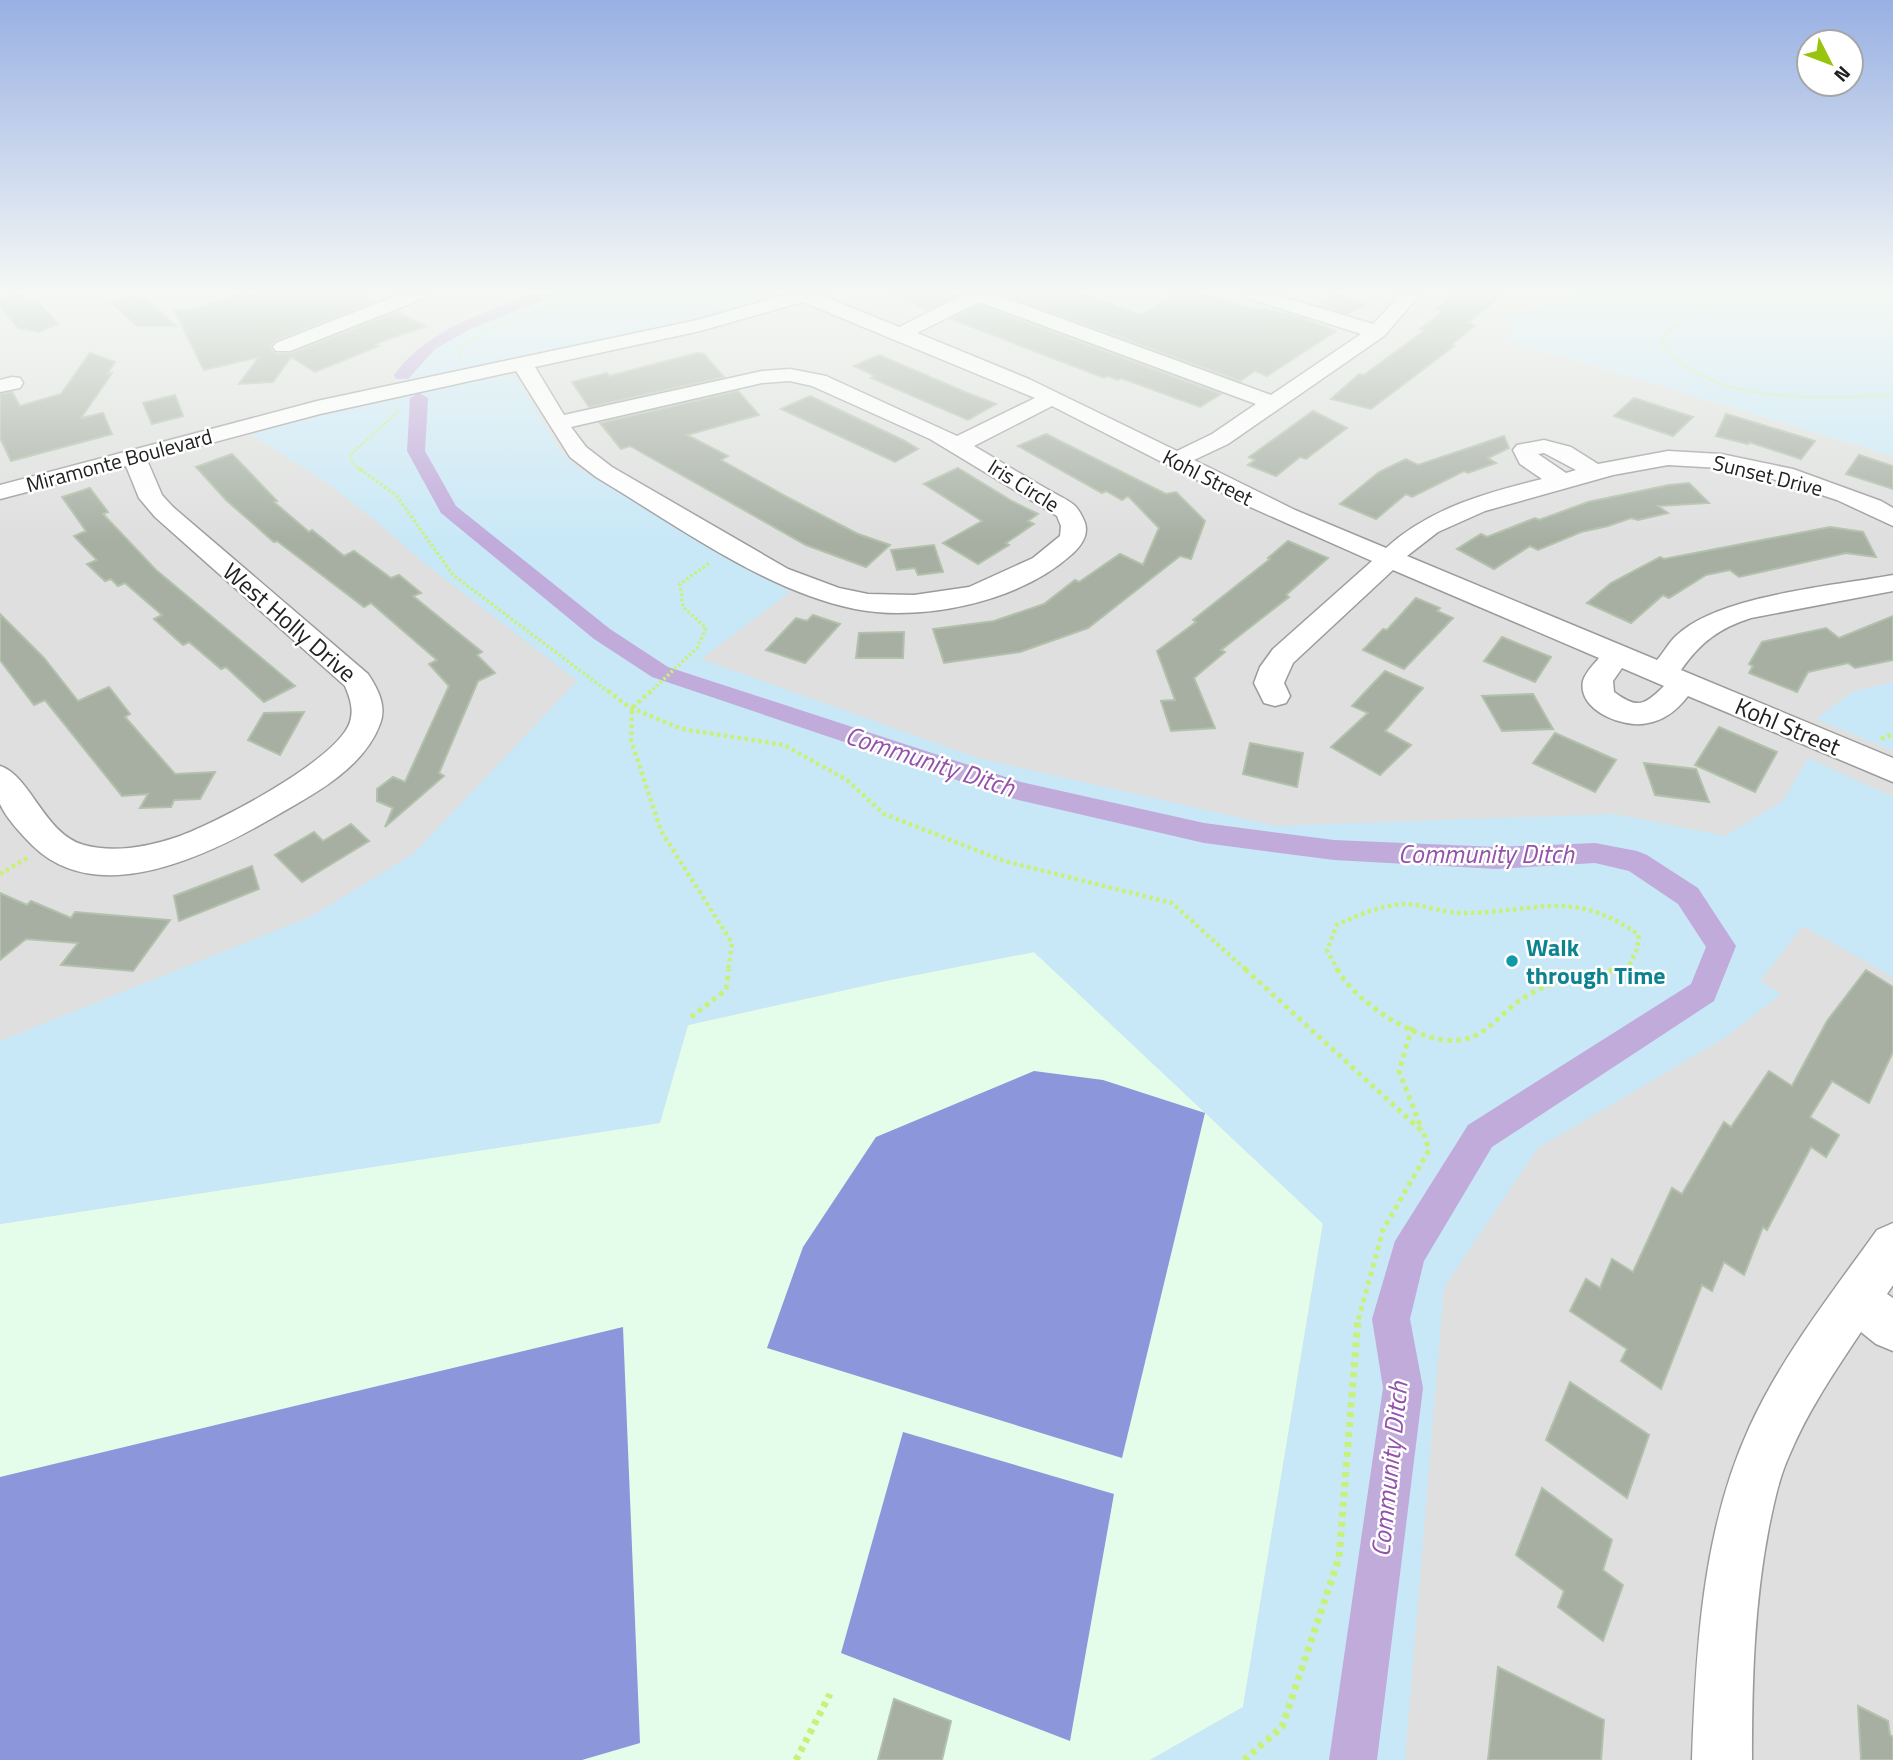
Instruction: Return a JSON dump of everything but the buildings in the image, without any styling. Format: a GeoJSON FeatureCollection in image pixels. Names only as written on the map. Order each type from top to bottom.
{"type":"FeatureCollection","features":[{"type":"Feature","properties":{"kind":"street","name":"Miramonte Boulevard"},"geometry":{"type":"LineString","coordinates":[[0,492],[396,389],[456,376]]}},
{"type":"Feature","properties":{"kind":"street","name":"Iris Circle"},"geometry":{"type":"LineString","coordinates":[[530,376],[578,453],[604,472],[808,588],[860,601],[898,604],[969,596],[1005,584],[1067,546],[1073,536],[1074,526],[1066,511],[1051,501],[957,445],[805,376]]}},
{"type":"Feature","properties":{"kind":"street","name":"Iris Circle"},"geometry":{"type":"LineString","coordinates":[[558,423],[766,376]]}},
{"type":"Feature","properties":{"kind":"street","name":"Kohl Street"},"geometry":{"type":"LineString","coordinates":[[1000,376],[1052,398],[1229,489],[1893,771]]}},
{"type":"Feature","properties":{"kind":"street"},"geometry":{"type":"LineString","coordinates":[[1201,376],[1273,403]]}},
{"type":"Feature","properties":{"kind":"street"},"geometry":{"type":"LineString","coordinates":[[1175,461],[1220,439],[1312,376]]}},
{"type":"Feature","properties":{"kind":"street"},"geometry":{"type":"LineString","coordinates":[[957,445],[1052,398]]}},
{"type":"Feature","properties":{"kind":"street"},"geometry":{"type":"LineString","coordinates":[[1562,481],[1528,459],[1525,450],[1536,445],[1552,447],[1596,473]]}},
{"type":"Feature","properties":{"kind":"street","name":"West Holly Drive"},"geometry":{"type":"LineString","coordinates":[[0,778],[51,843],[71,854],[97,860],[151,857],[199,843],[310,782],[341,758],[357,737],[365,719],[367,702],[363,688],[348,671],[164,512],[151,498],[134,456]]}},
{"type":"Feature","properties":{"kind":"street","name":"Sunset Drive"},"geometry":{"type":"LineString","coordinates":[[1275,696],[1269,683],[1283,656],[1390,558],[1432,524],[1457,512],[1562,481],[1647,460],[1671,458],[1726,461],[1855,499],[1893,518]]}},
{"type":"Feature","properties":{"kind":"street"},"geometry":{"type":"LineString","coordinates":[[1074,526],[1100,526]]}},
{"type":"Feature","properties":{"kind":"street"},"geometry":{"type":"LineString","coordinates":[[1617,654],[1598,680],[1599,696],[1619,710],[1654,712],[1665,705],[1686,641],[1721,618],[1746,610],[1893,583]]}},
{"type":"Feature","properties":{"kind":"street"},"geometry":{"type":"LineString","coordinates":[[1722,1760],[1724,1651],[1731,1586],[1749,1497],[1771,1437],[1808,1368],[1875,1313],[1893,1245]]}},
{"type":"Feature","properties":{"kind":"path"},"geometry":{"type":"LineString","coordinates":[[1708,376],[1720,381],[1817,398],[1893,395]]}},
{"type":"Feature","properties":{"kind":"path"},"geometry":{"type":"LineString","coordinates":[[396,389],[398,412],[349,454],[354,464],[396,495],[453,575],[632,708],[682,729],[784,745],[847,780],[884,814],[1004,861],[1172,903],[1422,1131]]}},
{"type":"Feature","properties":{"kind":"path"},"geometry":{"type":"LineString","coordinates":[[691,1017],[726,990],[732,943],[661,831],[631,740],[632,708],[698,648],[706,628],[683,607],[680,584],[732,547]]}},
{"type":"Feature","properties":{"kind":"path"},"geometry":{"type":"LineString","coordinates":[[1404,904],[1462,913],[1540,906],[1591,906],[1622,920],[1639,935],[1637,949],[1628,968],[1545,986],[1522,998],[1471,1038],[1441,1040],[1412,1027],[1378,1012],[1355,995],[1338,975],[1327,950],[1338,925],[1365,912],[1404,904]]}},
{"type":"Feature","properties":{"kind":"path"},"geometry":{"type":"LineString","coordinates":[[1244,1760],[1282,1727],[1339,1558],[1356,1327],[1383,1230],[1429,1150],[1415,1108],[1404,1088],[1399,1067],[1412,1027]]}},
{"type":"Feature","properties":{"kind":"path"},"geometry":{"type":"LineString","coordinates":[[796,1760],[830,1694]]}},
{"type":"Feature","properties":{"kind":"shaded area"},"geometry":{"type":"Polygon","coordinates":[[[0,376],[1629,376],[1893,456],[1893,682],[1852,692],[1817,719],[1893,751],[1893,1760],[0,1760],[0,376]]]}},
{"type":"Feature","properties":{"kind":"shaded area"},"geometry":{"type":"Polygon","coordinates":[[[400,376],[454,376],[396,389],[400,376]]]}},
{"type":"Feature","properties":{"kind":"shaded area"},"geometry":{"type":"Polygon","coordinates":[[[500,376],[516,378],[559,449],[578,468],[790,592],[701,659],[978,758],[1276,826],[1614,814],[1725,836],[1783,801],[1808,758],[1893,797],[1893,977],[1803,926],[1760,981],[1781,994],[1726,1037],[1538,1148],[1444,1287],[1405,1760],[1150,1760],[1243,1707],[1323,1224],[1034,952],[890,980],[688,1025],[660,1123],[0,1224],[0,1041],[312,916],[413,854],[577,681],[419,559],[326,482],[251,434],[373,402],[500,376]]]}},
{"type":"Feature","properties":{"kind":"shaded area"},"geometry":{"type":"Polygon","coordinates":[[[1629,376],[1893,376],[1893,456],[1629,376]]]}},
{"type":"Feature","properties":{"kind":"shaded area"},"geometry":{"type":"Polygon","coordinates":[[[1893,682],[1893,751],[1816,719],[1852,692],[1893,682]]]}},
{"type":"Feature","properties":{"kind":"shaded area"},"geometry":{"type":"Polygon","coordinates":[[[1034,952],[1323,1223],[1243,1707],[1150,1760],[0,1760],[0,1224],[659,1123],[688,1025],[890,980],[1034,952]]]}},
{"type":"Feature","properties":{"kind":"shaded area"},"geometry":{"type":"Polygon","coordinates":[[[1034,1071],[1103,1080],[1205,1113],[1122,1458],[767,1348],[803,1247],[876,1137],[1034,1071]]]}},
{"type":"Feature","properties":{"kind":"shaded area"},"geometry":{"type":"Polygon","coordinates":[[[623,1327],[640,1743],[582,1760],[0,1760],[0,1477],[623,1327]]]}},
{"type":"Feature","properties":{"kind":"shaded area"},"geometry":{"type":"Polygon","coordinates":[[[903,1432],[1114,1494],[1070,1741],[841,1653],[903,1432]]]}},
{"type":"Feature","properties":{"kind":"waterway","name":"Community Ditch"},"geometry":{"type":"LineString","coordinates":[[419,398],[416,451],[448,509],[602,634],[660,672],[1019,791],[1204,833],[1334,850],[1497,858],[1595,853],[1637,862],[1688,896],[1721,946],[1703,992],[1480,1136],[1408,1254],[1391,1319],[1403,1388],[1353,1760]]}},
{"type":"Feature","properties":{"kind":"place","name":"Walk through Time"},"geometry":{"type":"Point","coordinates":[1512,961]}}]}
